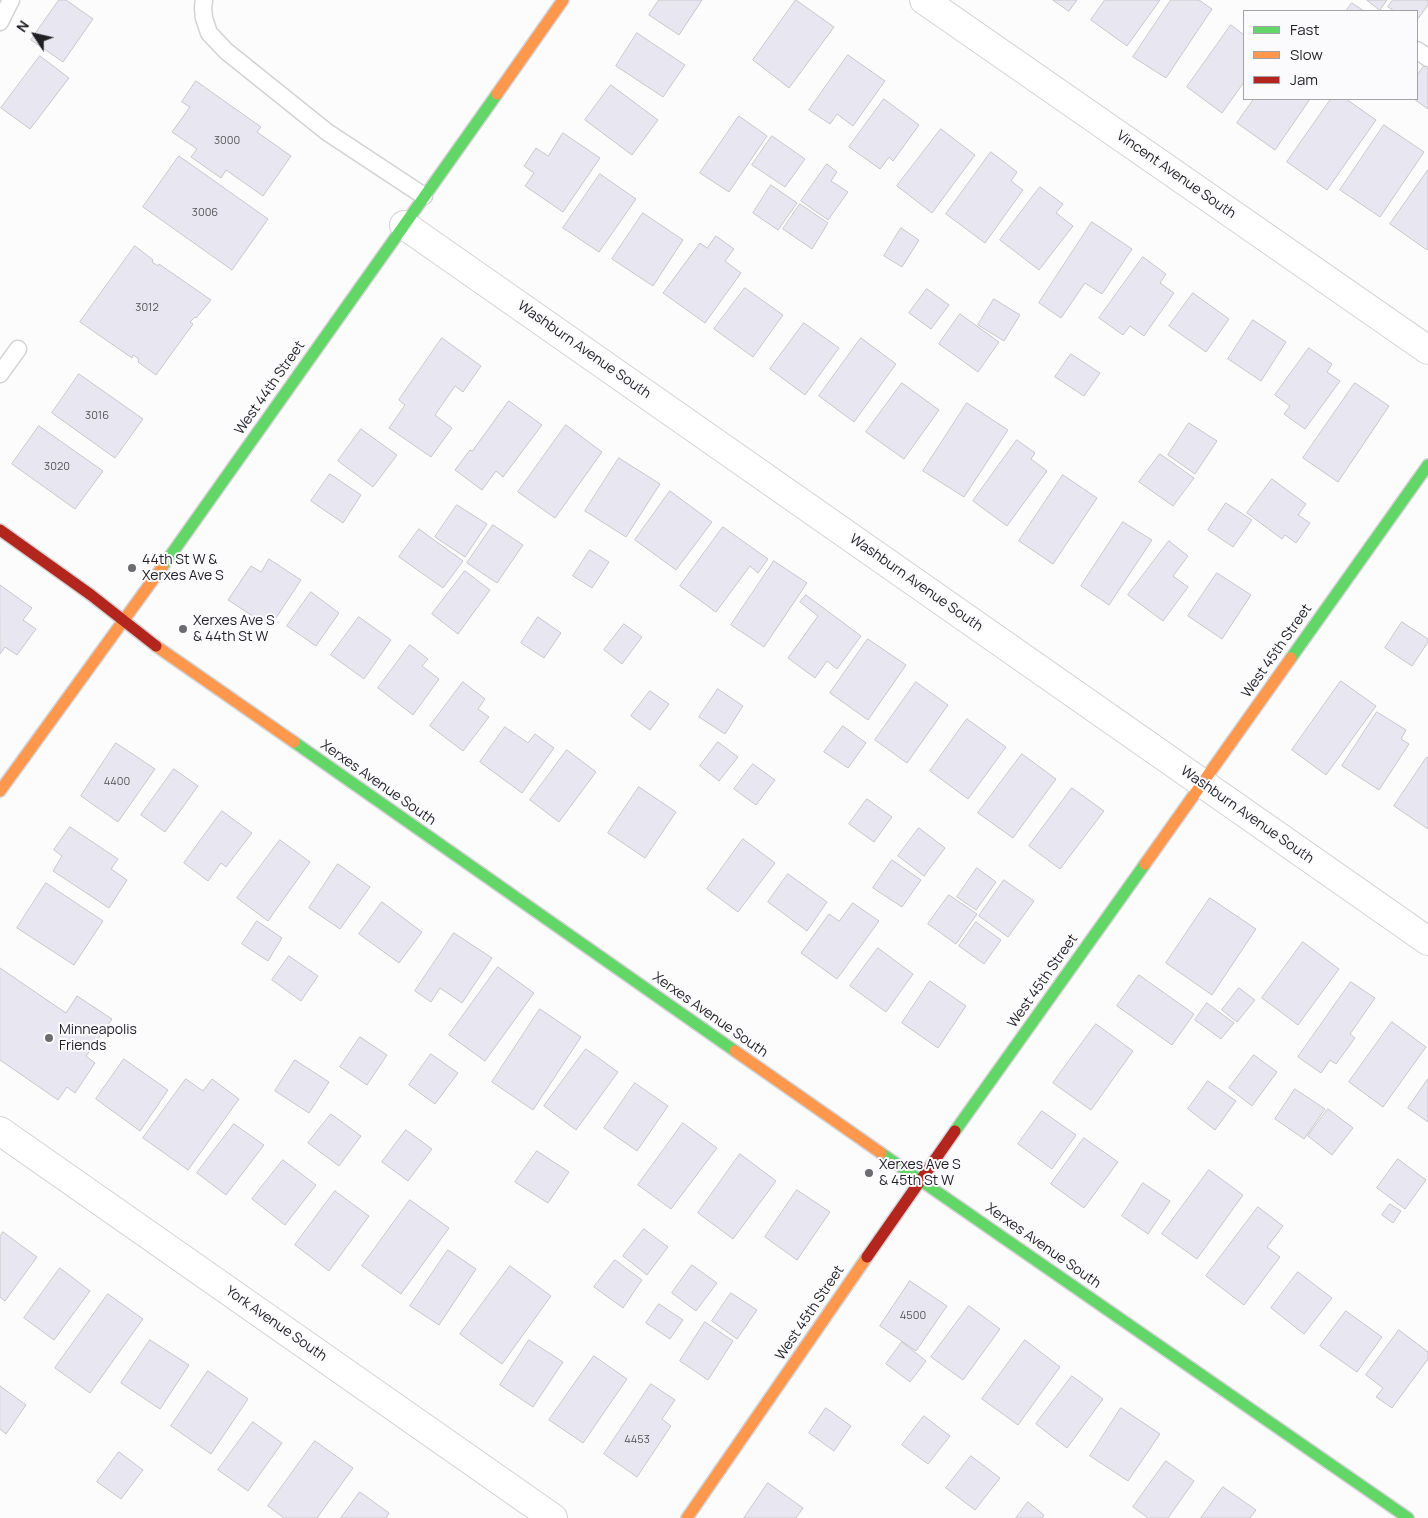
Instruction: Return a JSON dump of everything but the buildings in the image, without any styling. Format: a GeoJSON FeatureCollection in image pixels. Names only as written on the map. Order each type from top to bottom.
{"type":"FeatureCollection","features":[{"type":"Feature","properties":{"kind":"street","name":"West 44th Street"},"geometry":{"type":"LineString","coordinates":[[0,792],[563,0]]}},
{"type":"Feature","properties":{"kind":"street","name":"Vincent Avenue South"},"geometry":{"type":"LineString","coordinates":[[924,0],[1428,350]]}},
{"type":"Feature","properties":{"kind":"street","name":"Washburn Avenue South"},"geometry":{"type":"LineString","coordinates":[[404,224],[1428,940]]}},
{"type":"Feature","properties":{"kind":"street","name":"West 45th Street"},"geometry":{"type":"LineString","coordinates":[[687,1518],[921,1180],[1428,465]]}},
{"type":"Feature","properties":{"kind":"street","name":"Xerxes Avenue South"},"geometry":{"type":"LineString","coordinates":[[0,530],[91,595],[172,657],[1408,1518]]}},
{"type":"Feature","properties":{"kind":"street","name":"York Avenue South"},"geometry":{"type":"LineString","coordinates":[[0,1131],[553,1518]]}},
{"type":"Feature","properties":{"kind":"lane"},"geometry":{"type":"LineString","coordinates":[[0,22],[11,0]]}},
{"type":"Feature","properties":{"kind":"lane"},"geometry":{"type":"LineString","coordinates":[[204,0],[204,18],[209,33],[226,51],[327,132],[424,196]]}},
{"type":"Feature","properties":{"kind":"lane"},"geometry":{"type":"LineString","coordinates":[[0,374],[18,349]]}},
{"type":"Feature","properties":{"kind":"traffic: fast"},"geometry":{"type":"LineString","coordinates":[[163,566],[497,94]]}},
{"type":"Feature","properties":{"kind":"traffic: fast"},"geometry":{"type":"LineString","coordinates":[[1291,658],[1428,465]]}},
{"type":"Feature","properties":{"kind":"traffic: fast"},"geometry":{"type":"LineString","coordinates":[[294,742],[735,1051]]}},
{"type":"Feature","properties":{"kind":"traffic: fast"},"geometry":{"type":"LineString","coordinates":[[955,1131],[1145,864]]}},
{"type":"Feature","properties":{"kind":"traffic: fast"},"geometry":{"type":"LineString","coordinates":[[881,1153],[1408,1518]]}},
{"type":"Feature","properties":{"kind":"traffic: slow"},"geometry":{"type":"LineString","coordinates":[[497,94],[563,0]]}},
{"type":"Feature","properties":{"kind":"traffic: slow"},"geometry":{"type":"LineString","coordinates":[[0,791],[163,566]]}},
{"type":"Feature","properties":{"kind":"traffic: slow"},"geometry":{"type":"LineString","coordinates":[[156,646],[294,742]]}},
{"type":"Feature","properties":{"kind":"traffic: slow"},"geometry":{"type":"LineString","coordinates":[[1145,864],[1291,658]]}},
{"type":"Feature","properties":{"kind":"traffic: slow"},"geometry":{"type":"LineString","coordinates":[[735,1051],[881,1153]]}},
{"type":"Feature","properties":{"kind":"traffic: slow"},"geometry":{"type":"LineString","coordinates":[[687,1518],[867,1257]]}},
{"type":"Feature","properties":{"kind":"traffic: jam"},"geometry":{"type":"LineString","coordinates":[[0,530],[91,595],[156,646]]}},
{"type":"Feature","properties":{"kind":"traffic: jam"},"geometry":{"type":"LineString","coordinates":[[867,1257],[955,1131]]}},
{"type":"Feature","properties":{"kind":"place","name":"44th St W & Xerxes Ave S"},"geometry":{"type":"Point","coordinates":[132,568]}},
{"type":"Feature","properties":{"kind":"place","name":"Xerxes Ave S & 44th St W"},"geometry":{"type":"Point","coordinates":[183,629]}},
{"type":"Feature","properties":{"kind":"place","name":"Minneapolis Friends"},"geometry":{"type":"Point","coordinates":[49,1038]}},
{"type":"Feature","properties":{"kind":"place","name":"Xerxes Ave S & 45th St W"},"geometry":{"type":"Point","coordinates":[869,1173]}}]}
